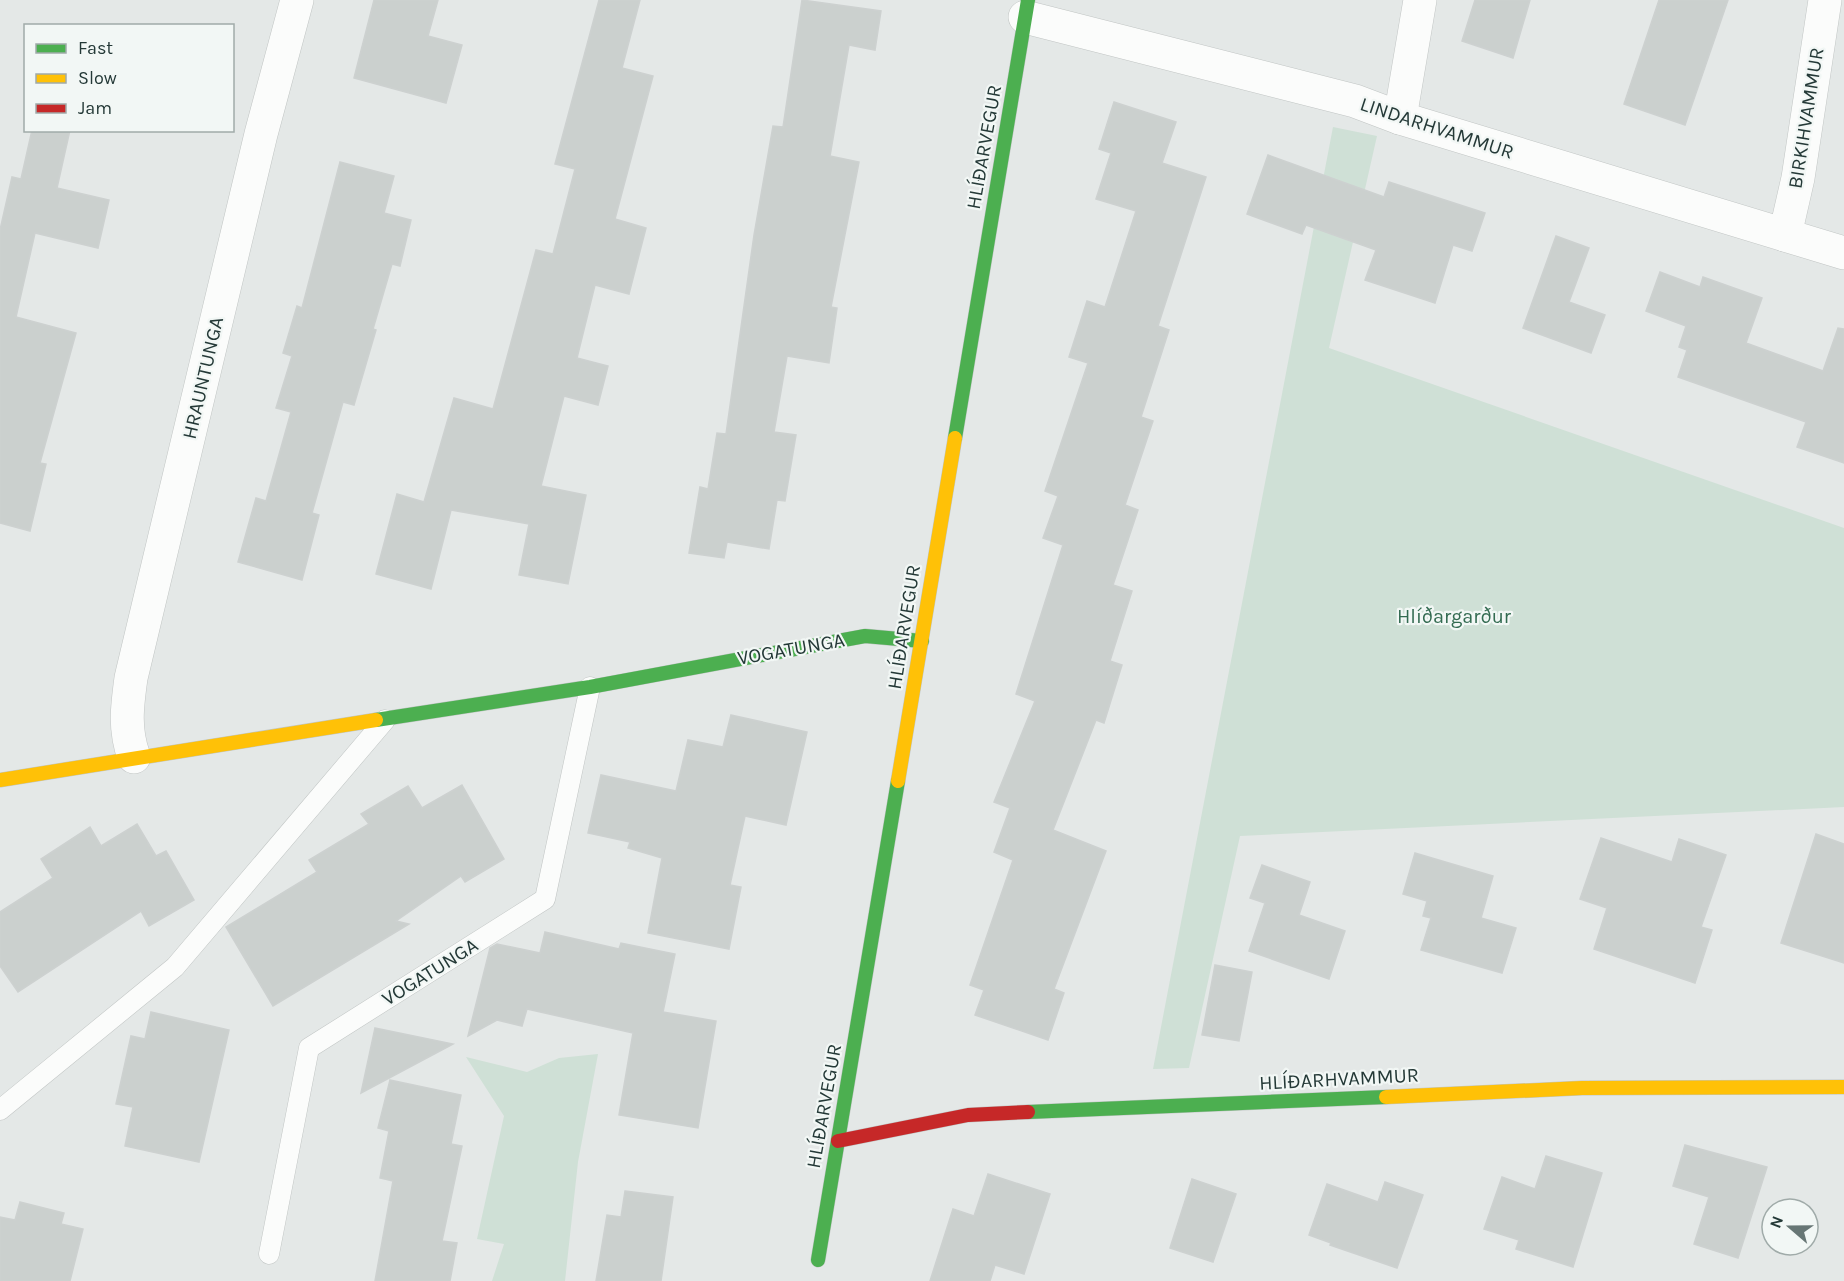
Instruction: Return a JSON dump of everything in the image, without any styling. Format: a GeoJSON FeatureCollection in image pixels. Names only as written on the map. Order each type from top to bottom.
{"type":"FeatureCollection","features":[{"type":"Feature","properties":{"kind":"street","name":"HRAUNTUNGA"},"geometry":{"type":"LineString","coordinates":[[134,757],[127,735],[126,712],[131,678],[261,134],[297,0]]}},
{"type":"Feature","properties":{"kind":"street"},"geometry":{"type":"LineString","coordinates":[[1400,118],[1420,0]]}},
{"type":"Feature","properties":{"kind":"street","name":"BIRKIHVAMMUR"},"geometry":{"type":"LineString","coordinates":[[1785,236],[1798,178],[1825,0]]}},
{"type":"Feature","properties":{"kind":"street","name":"LINDARHVAMMUR"},"geometry":{"type":"LineString","coordinates":[[1027,9],[1355,101],[1400,118],[1844,253]]}},
{"type":"Feature","properties":{"kind":"street","name":"HLÍÐARVEGUR"},"geometry":{"type":"LineString","coordinates":[[818,1260],[1027,9]]}},
{"type":"Feature","properties":{"kind":"street","name":"VOGATUNGA"},"geometry":{"type":"LineString","coordinates":[[0,780],[134,757],[590,687],[865,636],[922,640]]}},
{"type":"Feature","properties":{"kind":"street","name":"HLÍÐARHVAMMUR"},"geometry":{"type":"LineString","coordinates":[[838,1141],[881,1135],[905,1127],[968,1115],[1581,1088],[1844,1088]]}},
{"type":"Feature","properties":{"kind":"lane","name":"VOGATUNGA"},"geometry":{"type":"LineString","coordinates":[[269,1254],[309,1048],[545,899],[590,687]]}},
{"type":"Feature","properties":{"kind":"lane"},"geometry":{"type":"LineString","coordinates":[[0,1110],[175,967],[385,720]]}},
{"type":"Feature","properties":{"kind":"green space","name":"Hlíðargarður"},"geometry":{"type":"Polygon","coordinates":[[[1333,127],[1377,136],[1329,348],[1844,528],[1844,807],[1240,836],[1189,1068],[1153,1069],[1333,127]]]}},
{"type":"Feature","properties":{"kind":"green space"},"geometry":{"type":"Polygon","coordinates":[[[598,1054],[578,1162],[565,1281],[492,1281],[504,1244],[477,1239],[504,1116],[466,1057],[527,1072],[559,1058],[598,1054]]]}},
{"type":"Feature","properties":{"kind":"building"},"geometry":{"type":"Polygon","coordinates":[[[374,0],[438,0],[428,36],[462,45],[446,103],[354,78],[374,0]]]}},
{"type":"Feature","properties":{"kind":"building"},"geometry":{"type":"Polygon","coordinates":[[[599,0],[640,0],[622,68],[653,76],[615,219],[646,228],[629,294],[595,285],[577,358],[608,366],[598,405],[564,396],[541,486],[586,495],[568,584],[519,575],[529,524],[451,510],[431,589],[376,574],[397,494],[424,502],[454,398],[493,409],[536,250],[553,254],[575,169],[555,164],[599,0]]]}},
{"type":"Feature","properties":{"kind":"building"},"geometry":{"type":"Polygon","coordinates":[[[802,0],[881,11],[875,50],[849,45],[830,156],[859,162],[831,307],[837,308],[829,363],[787,356],[774,432],[796,435],[785,501],[777,500],[769,549],[727,542],[724,558],[689,553],[700,487],[708,489],[717,433],[726,434],[754,235],[773,126],[783,127],[802,0]]]}},
{"type":"Feature","properties":{"kind":"building"},"geometry":{"type":"Polygon","coordinates":[[[1475,0],[1530,0],[1513,58],[1462,41],[1475,0]]]}},
{"type":"Feature","properties":{"kind":"building"},"geometry":{"type":"Polygon","coordinates":[[[1659,0],[1728,0],[1685,125],[1624,104],[1659,0]]]}},
{"type":"Feature","properties":{"kind":"building"},"geometry":{"type":"Polygon","coordinates":[[[1114,102],[1176,122],[1162,163],[1206,177],[1158,326],[1169,330],[1141,417],[1153,421],[1125,505],[1138,510],[1113,585],[1132,591],[1110,661],[1122,665],[1104,723],[1096,720],[1053,830],[1106,851],[1054,989],[1064,993],[1048,1040],[975,1015],[984,990],[970,985],[1013,860],[994,852],[1010,808],[994,802],[1035,701],[1016,694],[1063,545],[1043,538],[1058,496],[1045,491],[1088,363],[1069,357],[1087,301],[1105,307],[1136,211],[1096,199],[1111,153],[1099,149],[1114,102]]]}},
{"type":"Feature","properties":{"kind":"building"},"geometry":{"type":"Polygon","coordinates":[[[32,132],[70,132],[57,188],[109,200],[98,248],[35,233],[16,317],[76,333],[40,463],[46,464],[30,531],[0,523],[0,230],[12,177],[21,179],[32,132]]]}},
{"type":"Feature","properties":{"kind":"building"},"geometry":{"type":"Polygon","coordinates":[[[1268,155],[1384,197],[1389,182],[1485,213],[1472,251],[1453,245],[1435,303],[1365,280],[1376,250],[1306,225],[1302,234],[1247,214],[1268,155]]]}},
{"type":"Feature","properties":{"kind":"building"},"geometry":{"type":"Polygon","coordinates":[[[340,162],[394,176],[384,213],[411,220],[400,266],[392,264],[354,405],[343,402],[312,513],[319,515],[302,580],[238,562],[256,498],[266,501],[291,412],[276,408],[292,356],[283,353],[297,306],[302,308],[340,162]]]}},
{"type":"Feature","properties":{"kind":"building"},"geometry":{"type":"Polygon","coordinates":[[[1556,236],[1589,248],[1569,302],[1605,315],[1591,353],[1523,328],[1556,236]]]}},
{"type":"Feature","properties":{"kind":"building"},"geometry":{"type":"Polygon","coordinates":[[[1660,272],[1700,287],[1703,277],[1762,298],[1746,343],[1823,371],[1838,328],[1844,329],[1844,463],[1797,447],[1806,422],[1678,377],[1687,350],[1679,347],[1686,326],[1646,311],[1660,272]]]}},
{"type":"Feature","properties":{"kind":"building"},"geometry":{"type":"Polygon","coordinates":[[[731,715],[807,732],[786,825],[745,816],[730,885],[741,887],[729,949],[648,933],[662,858],[628,848],[630,842],[588,833],[601,775],[676,791],[688,740],[723,747],[731,715]]]}},
{"type":"Feature","properties":{"kind":"building"},"geometry":{"type":"Polygon","coordinates":[[[462,785],[504,859],[465,882],[461,876],[396,921],[409,924],[273,1006],[226,927],[317,872],[309,860],[369,824],[361,814],[408,786],[422,808],[462,785]]]}},
{"type":"Feature","properties":{"kind":"building"},"geometry":{"type":"Polygon","coordinates":[[[137,824],[156,856],[166,851],[194,900],[149,926],[141,911],[18,992],[0,966],[0,912],[53,878],[41,859],[90,827],[101,846],[137,824]]]}},
{"type":"Feature","properties":{"kind":"building"},"geometry":{"type":"Polygon","coordinates":[[[1816,834],[1844,844],[1844,963],[1781,943],[1816,834]]]}},
{"type":"Feature","properties":{"kind":"building"},"geometry":{"type":"Polygon","coordinates":[[[1601,838],[1672,862],[1679,839],[1726,855],[1701,927],[1712,930],[1695,983],[1594,949],[1607,908],[1580,899],[1601,838]]]}},
{"type":"Feature","properties":{"kind":"building"},"geometry":{"type":"Polygon","coordinates":[[[1415,853],[1493,876],[1481,918],[1516,928],[1502,973],[1421,950],[1431,918],[1423,916],[1427,901],[1403,894],[1415,853]]]}},
{"type":"Feature","properties":{"kind":"building"},"geometry":{"type":"Polygon","coordinates":[[[1262,865],[1310,882],[1299,915],[1345,931],[1329,979],[1249,951],[1265,903],[1250,898],[1262,865]]]}},
{"type":"Feature","properties":{"kind":"building"},"geometry":{"type":"Polygon","coordinates":[[[545,932],[619,949],[621,943],[675,954],[663,1012],[716,1021],[698,1128],[619,1115],[633,1033],[527,1009],[522,1026],[497,1020],[468,1036],[490,948],[497,944],[540,953],[545,932]]]}},
{"type":"Feature","properties":{"kind":"building"},"geometry":{"type":"Polygon","coordinates":[[[1215,965],[1252,972],[1239,1041],[1202,1035],[1215,965]]]}},
{"type":"Feature","properties":{"kind":"building"},"geometry":{"type":"Polygon","coordinates":[[[151,1012],[229,1030],[199,1162],[125,1146],[133,1107],[116,1104],[131,1036],[145,1039],[151,1012]]]}},
{"type":"Feature","properties":{"kind":"building"},"geometry":{"type":"Polygon","coordinates":[[[375,1028],[453,1044],[361,1093],[375,1028]]]}},
{"type":"Feature","properties":{"kind":"building"},"geometry":{"type":"Polygon","coordinates":[[[390,1080],[461,1095],[451,1144],[462,1146],[442,1241],[457,1243],[450,1281],[375,1281],[393,1181],[380,1178],[389,1131],[378,1128],[390,1080]]]}},
{"type":"Feature","properties":{"kind":"building"},"geometry":{"type":"Polygon","coordinates":[[[1685,1145],[1767,1167],[1738,1258],[1694,1244],[1709,1197],[1673,1186],[1685,1145]]]}},
{"type":"Feature","properties":{"kind":"building"},"geometry":{"type":"Polygon","coordinates":[[[1546,1156],[1602,1173],[1573,1267],[1516,1249],[1519,1240],[1484,1229],[1502,1177],[1535,1189],[1546,1156]]]}},
{"type":"Feature","properties":{"kind":"building"},"geometry":{"type":"Polygon","coordinates":[[[988,1174],[1050,1194],[1024,1274],[995,1265],[990,1281],[930,1281],[953,1209],[974,1216],[988,1174]]]}},
{"type":"Feature","properties":{"kind":"building"},"geometry":{"type":"Polygon","coordinates":[[[1192,1179],[1236,1194],[1213,1262],[1170,1248],[1192,1179]]]}},
{"type":"Feature","properties":{"kind":"building"},"geometry":{"type":"Polygon","coordinates":[[[1385,1182],[1423,1195],[1397,1268],[1330,1245],[1331,1243],[1309,1235],[1327,1184],[1378,1202],[1385,1182]]]}},
{"type":"Feature","properties":{"kind":"building"},"geometry":{"type":"Polygon","coordinates":[[[625,1191],[673,1197],[661,1281],[596,1281],[607,1215],[621,1217],[625,1191]]]}},
{"type":"Feature","properties":{"kind":"building"},"geometry":{"type":"Polygon","coordinates":[[[20,1202],[64,1213],[61,1224],[83,1229],[70,1281],[0,1281],[0,1217],[15,1220],[20,1202]]]}},
{"type":"Feature","properties":{"kind":"traffic: fast"},"geometry":{"type":"LineString","coordinates":[[955,438],[1028,0]]}},
{"type":"Feature","properties":{"kind":"traffic: fast"},"geometry":{"type":"LineString","coordinates":[[376,720],[590,687],[865,636],[922,641]]}},
{"type":"Feature","properties":{"kind":"traffic: fast"},"geometry":{"type":"LineString","coordinates":[[818,1260],[898,781]]}},
{"type":"Feature","properties":{"kind":"traffic: fast"},"geometry":{"type":"LineString","coordinates":[[1028,1112],[1386,1097]]}},
{"type":"Feature","properties":{"kind":"traffic: slow"},"geometry":{"type":"LineString","coordinates":[[898,781],[955,438]]}},
{"type":"Feature","properties":{"kind":"traffic: slow"},"geometry":{"type":"LineString","coordinates":[[0,780],[376,720]]}},
{"type":"Feature","properties":{"kind":"traffic: slow"},"geometry":{"type":"LineString","coordinates":[[1386,1097],[1582,1088],[1844,1087]]}},
{"type":"Feature","properties":{"kind":"traffic: jam"},"geometry":{"type":"LineString","coordinates":[[838,1141],[968,1115],[1028,1112]]}}]}
